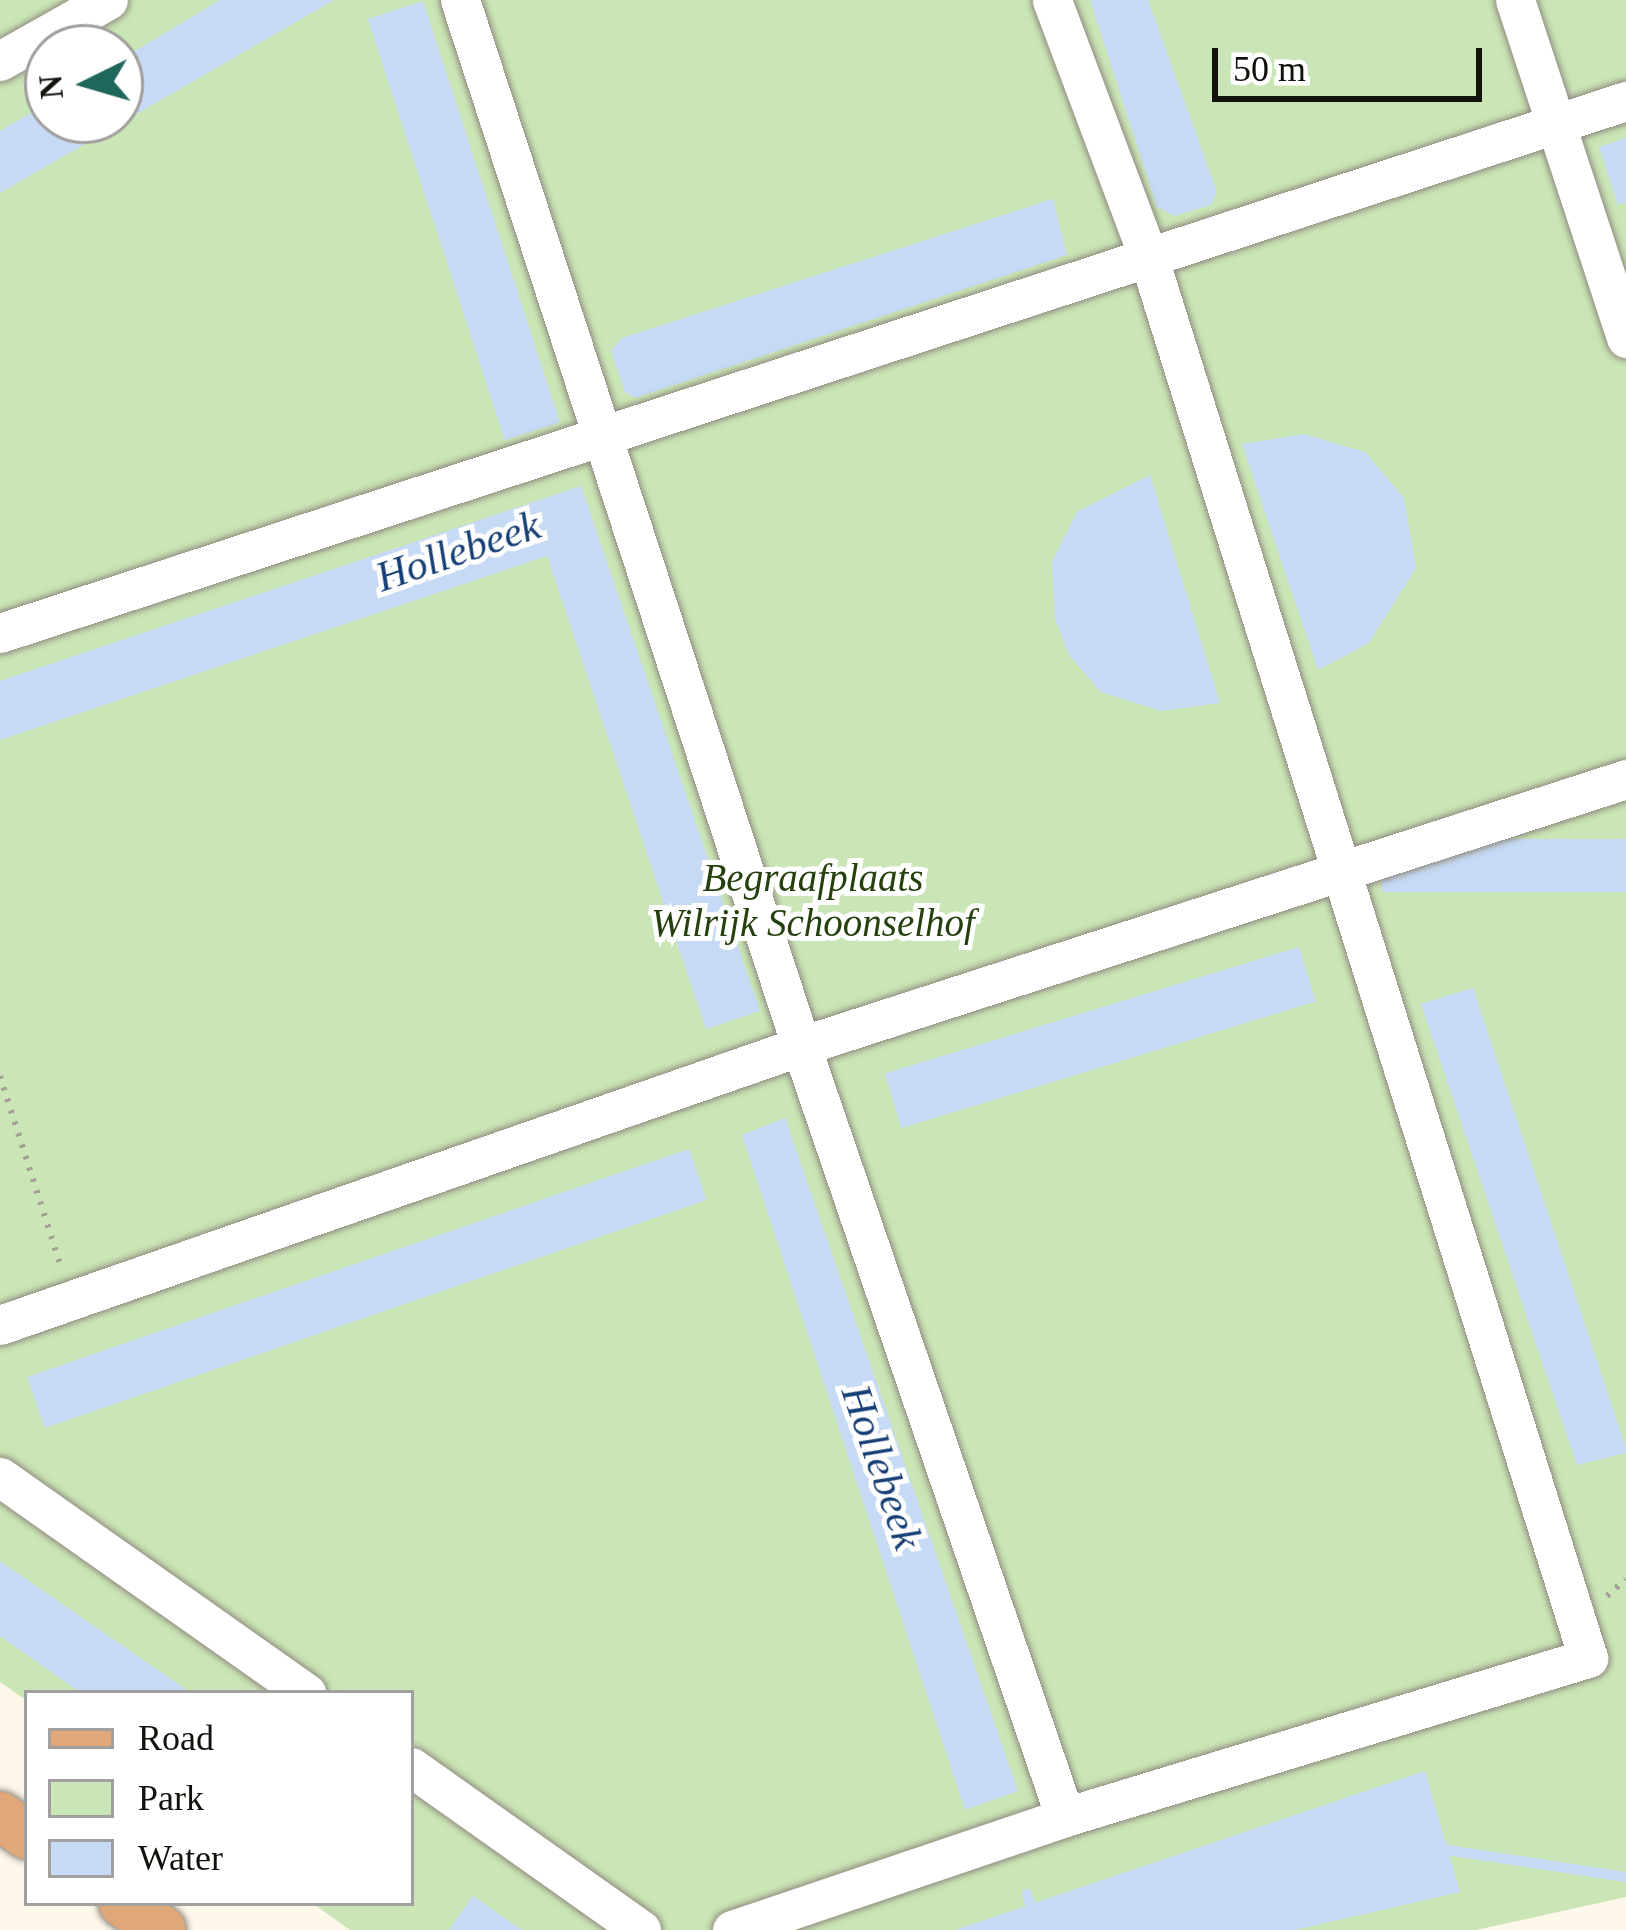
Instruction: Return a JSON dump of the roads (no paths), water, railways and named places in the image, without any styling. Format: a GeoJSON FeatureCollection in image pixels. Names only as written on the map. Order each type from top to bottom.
{"type":"FeatureCollection","features":[{"type":"Feature","properties":{"kind":"main road"},"geometry":{"type":"LineString","coordinates":[[127,1906],[162,1930]]}},
{"type":"Feature","properties":{"kind":"lane"},"geometry":{"type":"LineString","coordinates":[[0,61],[108,0]]}},
{"type":"Feature","properties":{"kind":"lane"},"geometry":{"type":"LineString","coordinates":[[460,0],[801,1046],[1066,1817]]}},
{"type":"Feature","properties":{"kind":"lane"},"geometry":{"type":"LineString","coordinates":[[732,1930],[1066,1817],[1588,1658],[1148,256],[1052,0]]}},
{"type":"Feature","properties":{"kind":"lane"},"geometry":{"type":"LineString","coordinates":[[1515,0],[1626,338]]}},
{"type":"Feature","properties":{"kind":"lane"},"geometry":{"type":"LineString","coordinates":[[0,633],[601,432],[1626,101]]}},
{"type":"Feature","properties":{"kind":"lane"},"geometry":{"type":"LineString","coordinates":[[0,1325],[801,1046],[1626,779]]}},
{"type":"Feature","properties":{"kind":"lane"},"geometry":{"type":"LineString","coordinates":[[0,1477],[302,1690]]}},
{"type":"Feature","properties":{"kind":"lane"},"geometry":{"type":"LineString","coordinates":[[414,1769],[641,1930]]}},
{"type":"Feature","properties":{"kind":"water"},"geometry":{"type":"Polygon","coordinates":[[[220,0],[334,0],[144,110],[144,46],[220,0]]]}},
{"type":"Feature","properties":{"kind":"water"},"geometry":{"type":"Polygon","coordinates":[[[1090,0],[1148,0],[1217,192],[1211,205],[1174,216],[1157,207],[1090,0]]]}},
{"type":"Feature","properties":{"kind":"water"},"geometry":{"type":"Polygon","coordinates":[[[423,1],[560,422],[505,440],[368,19],[423,1]]]}},
{"type":"Feature","properties":{"kind":"water"},"geometry":{"type":"Polygon","coordinates":[[[24,117],[24,144],[85,144],[0,193],[0,131],[24,117]]]}},
{"type":"Feature","properties":{"kind":"water"},"geometry":{"type":"Polygon","coordinates":[[[1626,138],[1626,202],[1618,205],[1599,147],[1626,138]]]}},
{"type":"Feature","properties":{"kind":"water"},"geometry":{"type":"Polygon","coordinates":[[[1053,199],[1067,255],[635,398],[625,392],[611,351],[622,338],[1053,199]]]}},
{"type":"Feature","properties":{"kind":"water"},"geometry":{"type":"Polygon","coordinates":[[[1304,434],[1365,452],[1404,498],[1416,568],[1369,643],[1318,670],[1242,444],[1304,434]]]}},
{"type":"Feature","properties":{"kind":"water"},"geometry":{"type":"Polygon","coordinates":[[[1150,475],[1220,703],[1161,711],[1101,692],[1069,655],[1055,619],[1052,562],[1077,512],[1150,475]]]}},
{"type":"Feature","properties":{"kind":"water"},"geometry":{"type":"Polygon","coordinates":[[[581,486],[760,1011],[706,1029],[547,556],[0,740],[0,681],[581,486]]]}},
{"type":"Feature","properties":{"kind":"water"},"geometry":{"type":"Polygon","coordinates":[[[1382,839],[1626,839],[1626,892],[1382,892],[1382,839]]]}},
{"type":"Feature","properties":{"kind":"water"},"geometry":{"type":"Polygon","coordinates":[[[1299,947],[1316,1002],[902,1128],[885,1074],[1299,947]]]}},
{"type":"Feature","properties":{"kind":"water"},"geometry":{"type":"Polygon","coordinates":[[[1473,988],[1626,1453],[1577,1465],[1421,1004],[1473,988]]]}},
{"type":"Feature","properties":{"kind":"water"},"geometry":{"type":"Polygon","coordinates":[[[785,1118],[1018,1791],[965,1810],[742,1135],[785,1118]]]}},
{"type":"Feature","properties":{"kind":"water"},"geometry":{"type":"Polygon","coordinates":[[[689,1149],[707,1200],[45,1428],[27,1377],[689,1149]]]}},
{"type":"Feature","properties":{"kind":"water"},"geometry":{"type":"Polygon","coordinates":[[[0,1561],[187,1690],[77,1690],[0,1636],[0,1561]]]}},
{"type":"Feature","properties":{"kind":"water"},"geometry":{"type":"Polygon","coordinates":[[[1425,1771],[1460,1892],[1295,1930],[955,1930],[1425,1771]]]}},
{"type":"Feature","properties":{"kind":"water"},"geometry":{"type":"Polygon","coordinates":[[[473,1896],[522,1930],[449,1930],[473,1896]]]}},
{"type":"Feature","properties":{"kind":"waterway","name":"Hollebeek"},"geometry":{"type":"LineString","coordinates":[[1434,1848],[1626,1877]]}},
{"type":"Feature","properties":{"kind":"waterway","name":"Hollebeek"},"geometry":{"type":"LineString","coordinates":[[1027,1894],[1039,1930]]}},
{"type":"Feature","properties":{"kind":"park label","name":"Begraafplaats Wilrijk Schoonselhof"},"geometry":{"type":"Point","coordinates":[813,902]}}]}
